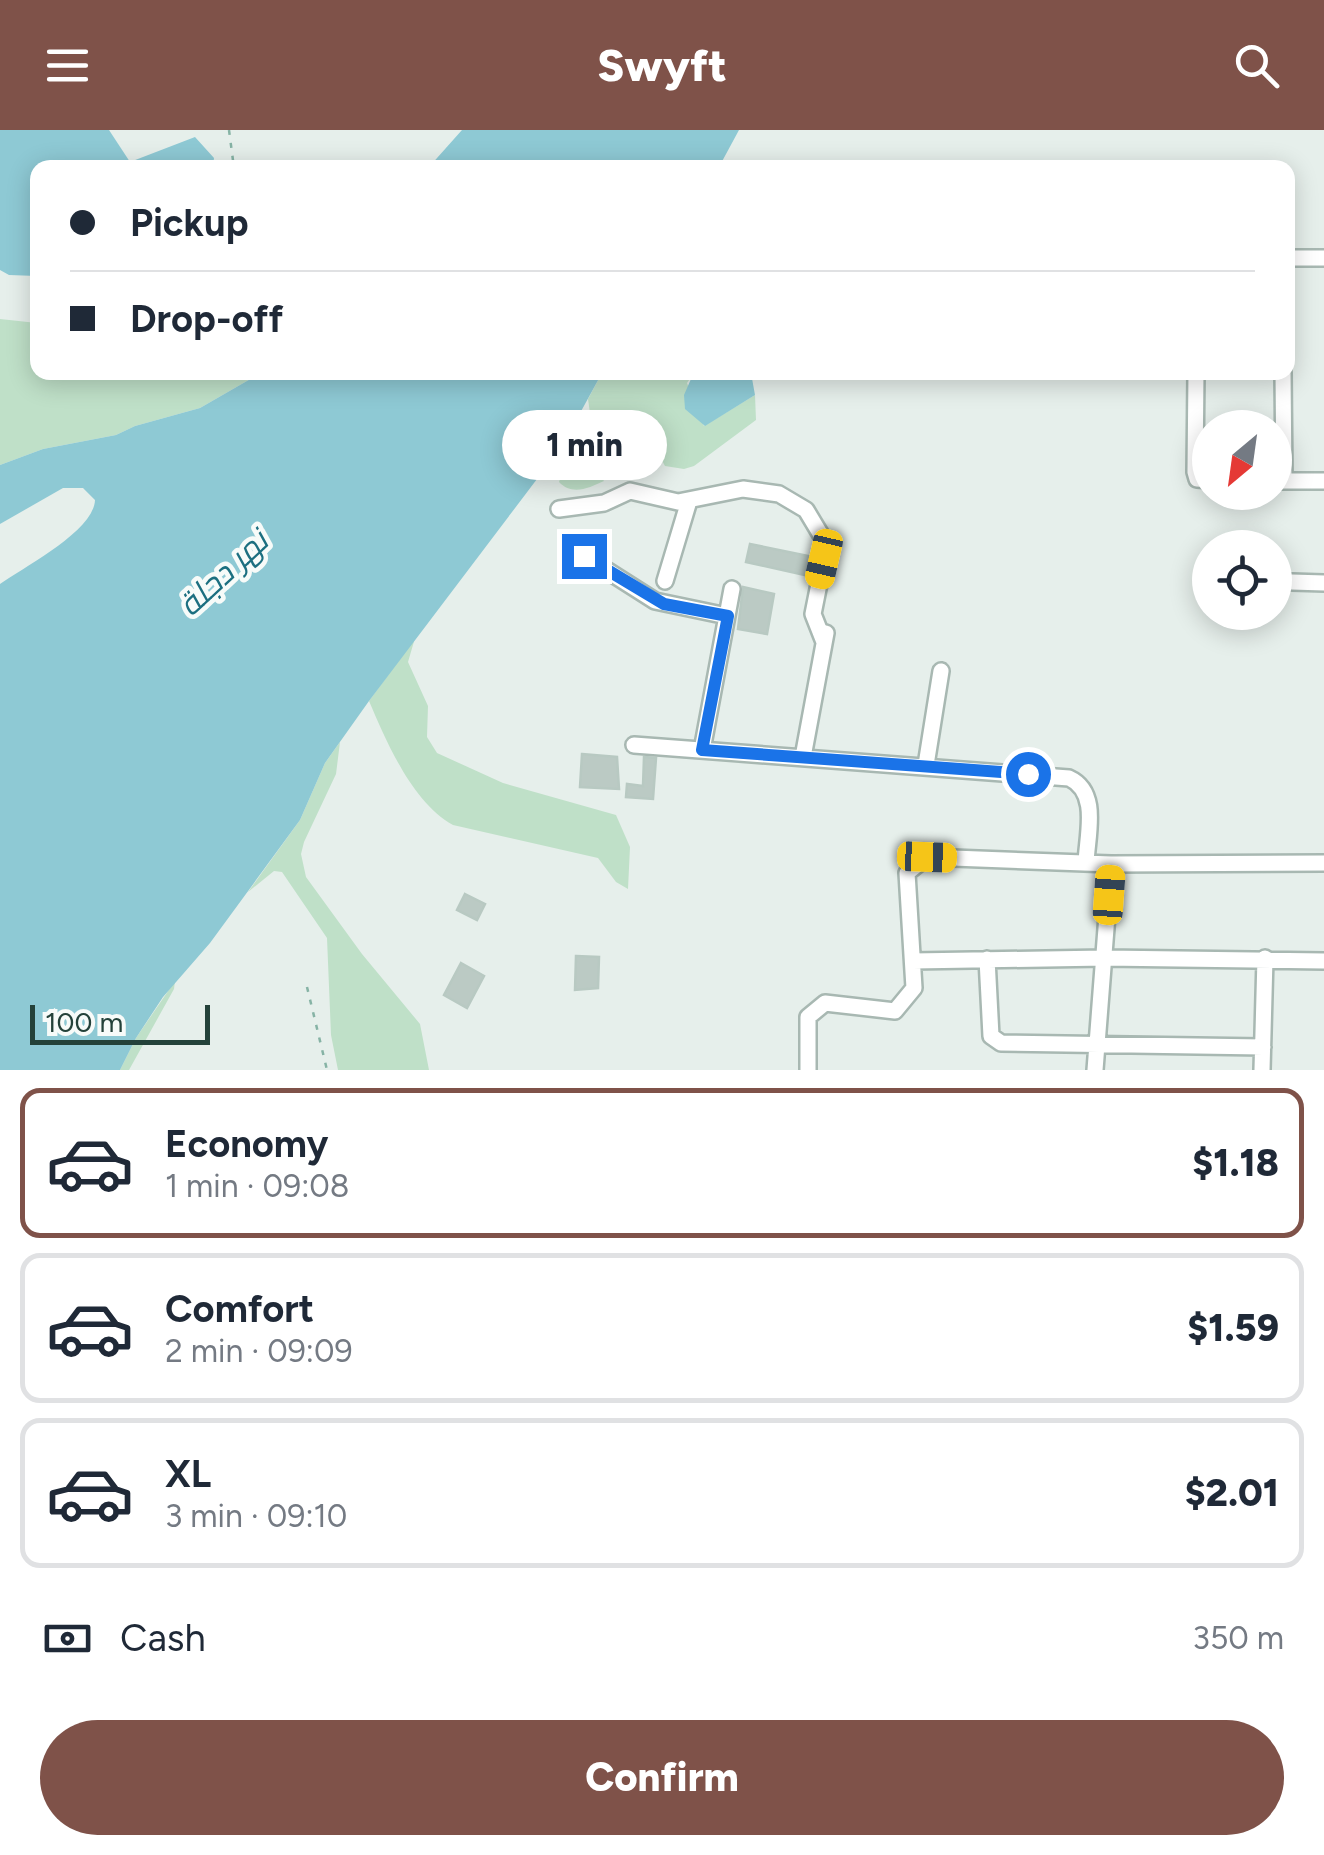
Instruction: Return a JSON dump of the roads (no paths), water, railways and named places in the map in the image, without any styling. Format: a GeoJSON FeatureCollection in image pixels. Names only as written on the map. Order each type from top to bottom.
{"type":"FeatureCollection","features":[{"type":"Feature","properties":{"kind":"street"},"geometry":{"type":"LineString","coordinates":[[1295,258],[1324,258]]}},
{"type":"Feature","properties":{"kind":"street"},"geometry":{"type":"LineString","coordinates":[[1196,380],[1196,410]]}},
{"type":"Feature","properties":{"kind":"street"},"geometry":{"type":"LineString","coordinates":[[1282,410],[1283,380]]}},
{"type":"Feature","properties":{"kind":"street"},"geometry":{"type":"LineString","coordinates":[[1292,481],[1324,481]]}},
{"type":"Feature","properties":{"kind":"street"},"geometry":{"type":"LineString","coordinates":[[559,509],[604,503],[630,491],[689,501],[743,490],[778,494],[806,510],[824,540],[824,559],[812,614],[825,634],[803,757]]}},
{"type":"Feature","properties":{"kind":"street"},"geometry":{"type":"LineString","coordinates":[[665,581],[689,501]]}},
{"type":"Feature","properties":{"kind":"street"},"geometry":{"type":"LineString","coordinates":[[566,545],[656,600],[728,616]]}},
{"type":"Feature","properties":{"kind":"street"},"geometry":{"type":"LineString","coordinates":[[1292,582],[1324,583]]}},
{"type":"Feature","properties":{"kind":"street"},"geometry":{"type":"LineString","coordinates":[[702,750],[732,589]]}},
{"type":"Feature","properties":{"kind":"street"},"geometry":{"type":"LineString","coordinates":[[926,765],[941,671]]}},
{"type":"Feature","properties":{"kind":"street"},"geometry":{"type":"LineString","coordinates":[[634,745],[926,765],[1076,781],[1089,800],[1086,863]]}},
{"type":"Feature","properties":{"kind":"street"},"geometry":{"type":"LineString","coordinates":[[808,1070],[808,1017],[825,1003],[895,1011],[914,988],[907,874],[927,857],[1111,864],[1324,862]]}},
{"type":"Feature","properties":{"kind":"street"},"geometry":{"type":"LineString","coordinates":[[1094,1070],[1111,864]]}},
{"type":"Feature","properties":{"kind":"street"},"geometry":{"type":"LineString","coordinates":[[988,958],[991,1036],[1001,1043],[1262,1047]]}},
{"type":"Feature","properties":{"kind":"street"},"geometry":{"type":"LineString","coordinates":[[1262,1070],[1265,958]]}},
{"type":"Feature","properties":{"kind":"street"},"geometry":{"type":"LineString","coordinates":[[913,961],[1324,961]]}},
{"type":"Feature","properties":{"kind":"water"},"geometry":{"type":"Polygon","coordinates":[[[0,130],[109,130],[129,160],[30,160],[30,276],[9,275],[0,270],[0,130]]]}},
{"type":"Feature","properties":{"kind":"water"},"geometry":{"type":"Polygon","coordinates":[[[462,130],[739,130],[723,160],[435,160],[462,130]]]}},
{"type":"Feature","properties":{"kind":"water"},"geometry":{"type":"Polygon","coordinates":[[[195,137],[214,160],[135,160],[195,137]]]}},
{"type":"Feature","properties":{"kind":"water","name":"نهر دجلة"},"geometry":{"type":"Polygon","coordinates":[[[249,380],[598,380],[562,446],[325,763],[300,820],[210,943],[163,997],[120,1070],[0,1070],[0,584],[71,536],[92,512],[95,500],[83,488],[63,488],[0,524],[0,465],[43,449],[116,435],[200,408],[249,380]]]}},
{"type":"Feature","properties":{"kind":"water"},"geometry":{"type":"Polygon","coordinates":[[[691,380],[752,380],[755,395],[705,426],[685,409],[684,395],[691,380]]]}}]}
